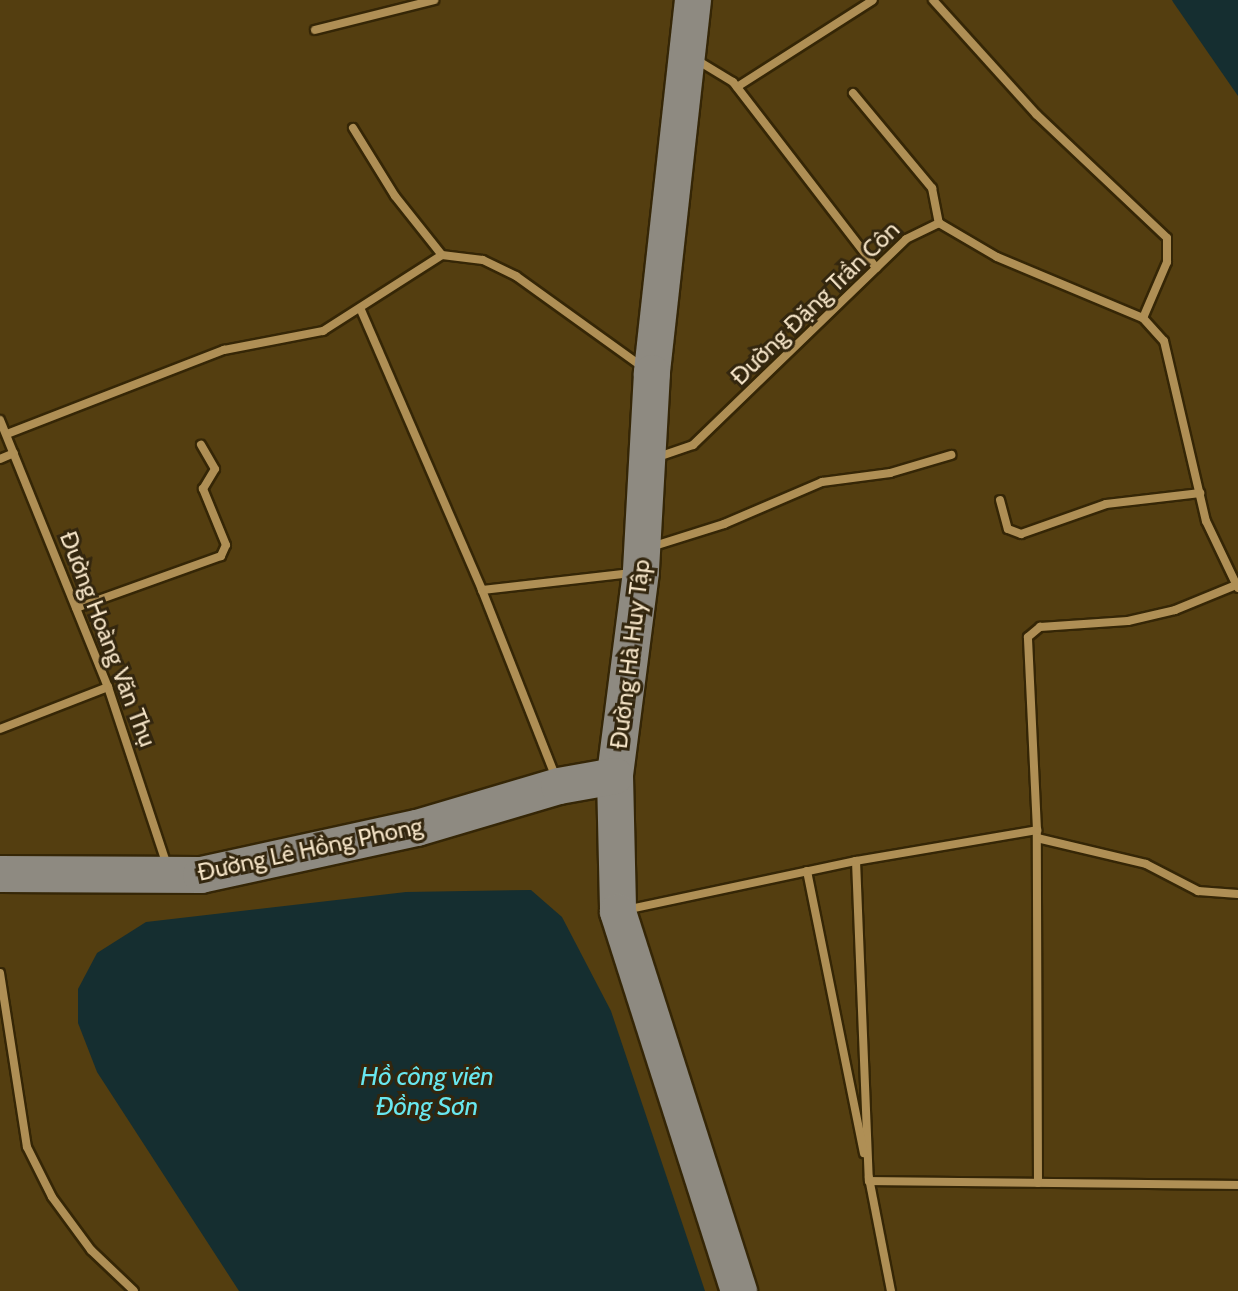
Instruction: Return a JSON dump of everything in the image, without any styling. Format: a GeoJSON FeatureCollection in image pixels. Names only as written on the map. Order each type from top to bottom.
{"type":"FeatureCollection","features":[{"type":"Feature","properties":{"kind":"main road","name":"Đường Hà Huy Tập"},"geometry":{"type":"LineString","coordinates":[[693,0],[691,56],[652,373],[650,460],[642,561],[615,776],[618,912],[739,1291]]}},
{"type":"Feature","properties":{"kind":"main road","name":"Đường Lê Hồng Phong"},"geometry":{"type":"LineString","coordinates":[[0,874],[201,875],[417,828],[559,786],[615,776]]}},
{"type":"Feature","properties":{"kind":"street"},"geometry":{"type":"LineString","coordinates":[[315,30],[434,0]]}},
{"type":"Feature","properties":{"kind":"street"},"geometry":{"type":"LineString","coordinates":[[737,87],[873,0]]}},
{"type":"Feature","properties":{"kind":"street"},"geometry":{"type":"LineString","coordinates":[[933,0],[1036,114],[1167,238],[1167,262],[1143,318],[1164,341],[1200,493],[1222,564],[1237,587],[1175,610],[1128,621],[1057,624],[1032,631],[1025,647],[1037,834],[1038,1183]]}},
{"type":"Feature","properties":{"kind":"street"},"geometry":{"type":"LineString","coordinates":[[691,56],[737,87],[876,268]]}},
{"type":"Feature","properties":{"kind":"street"},"geometry":{"type":"LineString","coordinates":[[853,93],[932,188],[939,223]]}},
{"type":"Feature","properties":{"kind":"street"},"geometry":{"type":"LineString","coordinates":[[353,128],[395,196],[442,255]]}},
{"type":"Feature","properties":{"kind":"street","name":"Đường Đặng Trần Côn"},"geometry":{"type":"LineString","coordinates":[[650,460],[693,445],[906,239],[939,223],[997,257],[1143,318]]}},
{"type":"Feature","properties":{"kind":"street"},"geometry":{"type":"LineString","coordinates":[[7,434],[224,350],[323,331],[361,310],[442,255],[483,260],[516,276],[652,373]]}},
{"type":"Feature","properties":{"kind":"street"},"geometry":{"type":"LineString","coordinates":[[361,310],[482,590],[559,786]]}},
{"type":"Feature","properties":{"kind":"street","name":"Đường Hoàng Văn Thụ"},"geometry":{"type":"LineString","coordinates":[[0,420],[108,687],[170,875]]}},
{"type":"Feature","properties":{"kind":"street"},"geometry":{"type":"LineString","coordinates":[[76,608],[221,556],[226,545],[203,489],[215,469],[201,445]]}},
{"type":"Feature","properties":{"kind":"street"},"geometry":{"type":"LineString","coordinates":[[0,459],[14,453]]}},
{"type":"Feature","properties":{"kind":"street"},"geometry":{"type":"LineString","coordinates":[[482,590],[642,561],[822,482],[890,473],[951,455]]}},
{"type":"Feature","properties":{"kind":"street"},"geometry":{"type":"LineString","coordinates":[[1000,500],[1008,529],[1021,534],[1106,504],[1200,493]]}},
{"type":"Feature","properties":{"kind":"street"},"geometry":{"type":"LineString","coordinates":[[0,729],[108,687]]}},
{"type":"Feature","properties":{"kind":"street"},"geometry":{"type":"LineString","coordinates":[[618,912],[856,861],[1037,834],[1146,864],[1198,891],[1238,894]]}},
{"type":"Feature","properties":{"kind":"street"},"geometry":{"type":"LineString","coordinates":[[856,861],[869,1181]]}},
{"type":"Feature","properties":{"kind":"street"},"geometry":{"type":"LineString","coordinates":[[807,871],[891,1291]]}},
{"type":"Feature","properties":{"kind":"street"},"geometry":{"type":"LineString","coordinates":[[0,973],[27,1147],[52,1197],[91,1250],[134,1291]]}},
{"type":"Feature","properties":{"kind":"street"},"geometry":{"type":"LineString","coordinates":[[869,1181],[1238,1185]]}},
{"type":"Feature","properties":{"kind":"water"},"geometry":{"type":"Polygon","coordinates":[[[1238,0],[1238,96],[1173,2],[1238,0]]]}},
{"type":"Feature","properties":{"kind":"water","name":"Hồ công viên Đồng Sơn"},"geometry":{"type":"Polygon","coordinates":[[[531,890],[562,917],[611,1011],[705,1291],[239,1291],[97,1072],[78,1023],[78,989],[97,953],[146,922],[406,892],[531,890]]]}}]}
